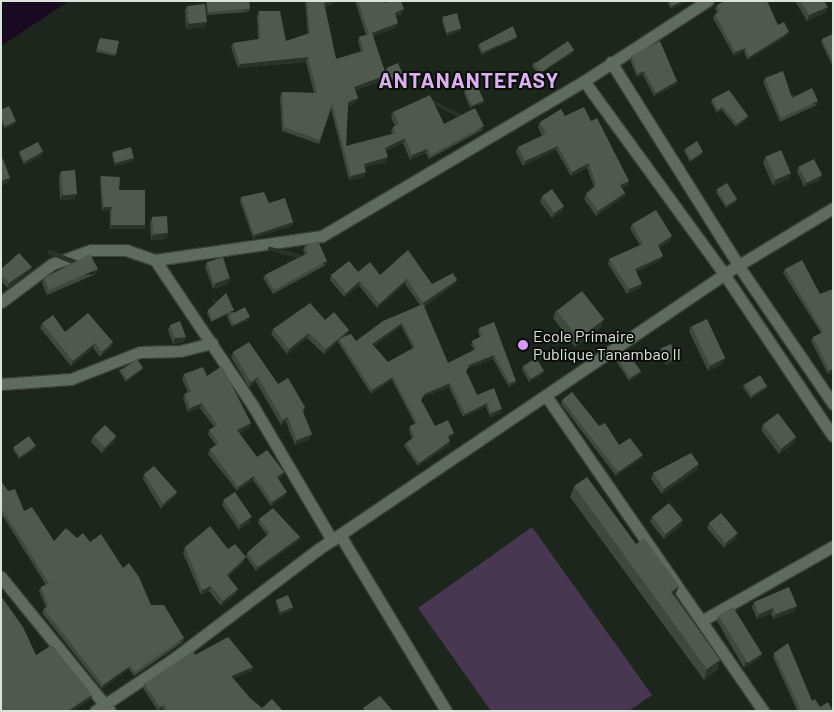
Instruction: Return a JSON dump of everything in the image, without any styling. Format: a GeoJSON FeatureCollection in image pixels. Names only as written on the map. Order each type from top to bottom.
{"type":"FeatureCollection","features":[{"type":"Feature","properties":{"kind":"street"},"geometry":{"type":"LineString","coordinates":[[1,302],[52,264],[91,250],[126,250],[155,260],[322,236],[584,81],[707,1]]}},
{"type":"Feature","properties":{"kind":"street"},"geometry":{"type":"LineString","coordinates":[[611,62],[740,268],[833,404]]}},
{"type":"Feature","properties":{"kind":"street"},"geometry":{"type":"LineString","coordinates":[[584,81],[724,274],[833,436]]}},
{"type":"Feature","properties":{"kind":"street"},"geometry":{"type":"LineString","coordinates":[[94,711],[107,707],[336,538],[724,274],[740,268],[833,208]]}},
{"type":"Feature","properties":{"kind":"street"},"geometry":{"type":"LineString","coordinates":[[155,260],[212,342],[446,711]]}},
{"type":"Feature","properties":{"kind":"street"},"geometry":{"type":"LineString","coordinates":[[1,384],[71,379],[140,352],[180,351],[212,342]]}},
{"type":"Feature","properties":{"kind":"street"},"geometry":{"type":"LineString","coordinates":[[546,396],[703,620],[763,711]]}},
{"type":"Feature","properties":{"kind":"street"},"geometry":{"type":"LineString","coordinates":[[703,620],[833,546]]}},
{"type":"Feature","properties":{"kind":"street"},"geometry":{"type":"LineString","coordinates":[[1,578],[107,707]]}},
{"type":"Feature","properties":{"kind":"shaded area"},"geometry":{"type":"Polygon","coordinates":[[[1,1],[69,1],[1,46],[1,1]]]}},
{"type":"Feature","properties":{"kind":"shaded area"},"geometry":{"type":"Polygon","coordinates":[[[532,527],[652,695],[629,711],[491,711],[418,608],[532,527]]]}},
{"type":"Feature","properties":{"kind":"building"},"geometry":{"type":"Polygon","coordinates":[[[207,1],[249,1],[250,9],[208,12],[207,1]]]}},
{"type":"Feature","properties":{"kind":"building"},"geometry":{"type":"Polygon","coordinates":[[[307,1],[331,1],[324,3],[336,59],[364,51],[359,37],[372,33],[386,75],[354,87],[358,98],[348,102],[346,146],[396,133],[393,127],[399,124],[393,112],[430,95],[444,124],[475,108],[484,126],[431,155],[427,149],[412,155],[405,138],[385,148],[388,157],[364,164],[366,172],[351,176],[332,104],[320,140],[284,127],[282,92],[317,93],[308,57],[240,64],[233,43],[260,39],[259,11],[280,11],[286,41],[310,33],[307,1]]]}},
{"type":"Feature","properties":{"kind":"building"},"geometry":{"type":"Polygon","coordinates":[[[358,1],[384,1],[385,3],[401,1],[404,9],[395,13],[398,23],[369,34],[358,1]]]}},
{"type":"Feature","properties":{"kind":"building"},"geometry":{"type":"Polygon","coordinates":[[[669,1],[682,1],[672,6],[669,1]]]}},
{"type":"Feature","properties":{"kind":"building"},"geometry":{"type":"Polygon","coordinates":[[[725,1],[767,1],[778,25],[784,22],[789,32],[749,57],[745,48],[735,52],[715,14],[720,12],[717,5],[725,1]]]}},
{"type":"Feature","properties":{"kind":"building"},"geometry":{"type":"Polygon","coordinates":[[[800,1],[824,1],[828,7],[809,15],[800,1]]]}},
{"type":"Feature","properties":{"kind":"building"},"geometry":{"type":"Polygon","coordinates":[[[205,4],[207,22],[189,24],[187,6],[205,4]]]}},
{"type":"Feature","properties":{"kind":"building"},"geometry":{"type":"Polygon","coordinates":[[[457,13],[461,28],[447,32],[443,17],[457,13]]]}},
{"type":"Feature","properties":{"kind":"building"},"geometry":{"type":"Polygon","coordinates":[[[513,26],[517,37],[483,52],[479,44],[513,26]]]}},
{"type":"Feature","properties":{"kind":"building"},"geometry":{"type":"Polygon","coordinates":[[[833,34],[833,62],[822,39],[833,34]]]}},
{"type":"Feature","properties":{"kind":"building"},"geometry":{"type":"Polygon","coordinates":[[[100,38],[119,41],[116,54],[97,49],[100,38]]]}},
{"type":"Feature","properties":{"kind":"building"},"geometry":{"type":"Polygon","coordinates":[[[568,41],[574,50],[540,73],[534,64],[568,41]]]}},
{"type":"Feature","properties":{"kind":"building"},"geometry":{"type":"Polygon","coordinates":[[[660,41],[677,81],[656,93],[644,71],[638,74],[631,56],[660,41]]]}},
{"type":"Feature","properties":{"kind":"building"},"geometry":{"type":"Polygon","coordinates":[[[398,63],[403,75],[392,80],[387,68],[398,63]]]}},
{"type":"Feature","properties":{"kind":"building"},"geometry":{"type":"Polygon","coordinates":[[[783,71],[792,98],[812,88],[818,101],[781,118],[765,78],[783,71]]]}},
{"type":"Feature","properties":{"kind":"building"},"geometry":{"type":"Polygon","coordinates":[[[477,85],[484,101],[472,106],[465,90],[477,85]]]}},
{"type":"Feature","properties":{"kind":"building"},"geometry":{"type":"Polygon","coordinates":[[[729,90],[748,116],[737,124],[723,107],[718,110],[712,99],[729,90]]]}},
{"type":"Feature","properties":{"kind":"building"},"geometry":{"type":"Polygon","coordinates":[[[9,106],[16,121],[6,126],[1,117],[1,110],[9,106]]]}},
{"type":"Feature","properties":{"kind":"building"},"geometry":{"type":"Polygon","coordinates":[[[584,107],[591,121],[597,118],[629,181],[620,185],[625,193],[598,211],[586,194],[596,185],[589,163],[572,172],[558,146],[525,161],[518,147],[546,134],[540,122],[561,109],[565,116],[584,107]]]}},
{"type":"Feature","properties":{"kind":"building"},"geometry":{"type":"Polygon","coordinates":[[[697,141],[703,152],[691,160],[685,149],[697,141]]]}},
{"type":"Feature","properties":{"kind":"building"},"geometry":{"type":"Polygon","coordinates":[[[38,142],[43,152],[24,161],[19,152],[38,142]]]}},
{"type":"Feature","properties":{"kind":"building"},"geometry":{"type":"Polygon","coordinates":[[[131,147],[134,158],[115,163],[113,152],[131,147]]]}},
{"type":"Feature","properties":{"kind":"building"},"geometry":{"type":"Polygon","coordinates":[[[781,150],[791,173],[775,180],[765,157],[781,150]]]}},
{"type":"Feature","properties":{"kind":"building"},"geometry":{"type":"Polygon","coordinates":[[[1,154],[10,178],[1,181],[1,154]]]}},
{"type":"Feature","properties":{"kind":"building"},"geometry":{"type":"Polygon","coordinates":[[[814,159],[822,175],[807,183],[799,167],[814,159]]]}},
{"type":"Feature","properties":{"kind":"building"},"geometry":{"type":"Polygon","coordinates":[[[75,170],[77,194],[63,195],[61,171],[75,170]]]}},
{"type":"Feature","properties":{"kind":"building"},"geometry":{"type":"Polygon","coordinates":[[[101,176],[120,177],[119,190],[145,190],[145,225],[111,225],[112,207],[104,207],[101,176]]]}},
{"type":"Feature","properties":{"kind":"building"},"geometry":{"type":"Polygon","coordinates":[[[727,183],[737,199],[727,205],[717,189],[727,183]]]}},
{"type":"Feature","properties":{"kind":"building"},"geometry":{"type":"Polygon","coordinates":[[[552,189],[564,206],[554,213],[542,196],[552,189]]]}},
{"type":"Feature","properties":{"kind":"building"},"geometry":{"type":"Polygon","coordinates":[[[264,192],[269,203],[285,198],[293,222],[254,235],[241,197],[264,192]]]}},
{"type":"Feature","properties":{"kind":"building"},"geometry":{"type":"Polygon","coordinates":[[[656,210],[672,236],[658,245],[663,256],[635,269],[642,284],[629,289],[609,259],[643,244],[632,224],[656,210]]]}},
{"type":"Feature","properties":{"kind":"building"},"geometry":{"type":"Polygon","coordinates":[[[167,216],[168,233],[153,234],[152,217],[167,216]]]}},
{"type":"Feature","properties":{"kind":"building"},"geometry":{"type":"Polygon","coordinates":[[[318,241],[327,261],[274,290],[265,275],[308,253],[305,246],[318,241]]]}},
{"type":"Feature","properties":{"kind":"building"},"geometry":{"type":"Polygon","coordinates":[[[408,250],[432,284],[453,273],[457,280],[423,303],[407,279],[379,304],[360,281],[346,293],[331,275],[349,261],[358,272],[370,262],[380,275],[408,250]]]}},
{"type":"Feature","properties":{"kind":"building"},"geometry":{"type":"Polygon","coordinates":[[[19,253],[32,267],[9,283],[1,275],[1,269],[19,253]]]}},
{"type":"Feature","properties":{"kind":"building"},"geometry":{"type":"Polygon","coordinates":[[[90,254],[98,269],[49,290],[44,278],[90,254]]]}},
{"type":"Feature","properties":{"kind":"building"},"geometry":{"type":"Polygon","coordinates":[[[223,257],[230,278],[214,283],[207,262],[223,257]]]}},
{"type":"Feature","properties":{"kind":"building"},"geometry":{"type":"Polygon","coordinates":[[[802,260],[820,294],[833,289],[833,369],[829,370],[813,337],[823,332],[785,269],[802,260]]]}},
{"type":"Feature","properties":{"kind":"building"},"geometry":{"type":"Polygon","coordinates":[[[582,291],[604,319],[579,339],[557,311],[582,291]]]}},
{"type":"Feature","properties":{"kind":"building"},"geometry":{"type":"Polygon","coordinates":[[[226,293],[234,310],[212,320],[208,310],[226,293]]]}},
{"type":"Feature","properties":{"kind":"building"},"geometry":{"type":"Polygon","coordinates":[[[310,303],[325,320],[334,312],[349,330],[326,349],[309,333],[289,349],[273,329],[310,303]]]}},
{"type":"Feature","properties":{"kind":"building"},"geometry":{"type":"Polygon","coordinates":[[[423,304],[448,363],[476,349],[472,341],[482,336],[479,328],[494,322],[516,381],[510,383],[494,355],[469,365],[466,371],[477,395],[494,388],[502,409],[491,413],[487,403],[465,414],[450,383],[424,394],[421,400],[435,426],[448,420],[454,433],[448,436],[450,441],[419,463],[406,443],[414,437],[410,426],[417,423],[393,377],[372,390],[339,339],[351,334],[356,341],[383,321],[423,304]],[[402,323],[372,344],[388,362],[415,347],[402,323]]]}},
{"type":"Feature","properties":{"kind":"building"},"geometry":{"type":"Polygon","coordinates":[[[245,307],[250,317],[234,325],[229,315],[245,307]]]}},
{"type":"Feature","properties":{"kind":"building"},"geometry":{"type":"Polygon","coordinates":[[[88,313],[113,342],[102,352],[95,343],[73,361],[42,323],[53,315],[65,332],[88,313]]]}},
{"type":"Feature","properties":{"kind":"building"},"geometry":{"type":"Polygon","coordinates":[[[707,319],[725,358],[710,365],[692,326],[707,319]]]}},
{"type":"Feature","properties":{"kind":"building"},"geometry":{"type":"Polygon","coordinates":[[[180,321],[186,337],[175,338],[170,325],[180,321]]]}},
{"type":"Feature","properties":{"kind":"building"},"geometry":{"type":"Polygon","coordinates":[[[249,342],[278,384],[288,378],[305,407],[302,409],[312,434],[297,440],[288,417],[283,420],[258,377],[251,382],[233,352],[249,342]]]}},
{"type":"Feature","properties":{"kind":"building"},"geometry":{"type":"Polygon","coordinates":[[[671,344],[677,358],[667,362],[661,348],[671,344]]]}},
{"type":"Feature","properties":{"kind":"building"},"geometry":{"type":"Polygon","coordinates":[[[625,350],[641,371],[630,378],[616,356],[625,350]]]}},
{"type":"Feature","properties":{"kind":"building"},"geometry":{"type":"Polygon","coordinates":[[[536,358],[544,371],[531,379],[523,366],[536,358]]]}},
{"type":"Feature","properties":{"kind":"building"},"geometry":{"type":"Polygon","coordinates":[[[137,359],[143,368],[127,379],[120,370],[137,359]]]}},
{"type":"Feature","properties":{"kind":"building"},"geometry":{"type":"Polygon","coordinates":[[[222,366],[251,423],[237,430],[257,457],[267,450],[284,472],[277,477],[287,492],[272,502],[254,476],[238,487],[210,449],[219,443],[209,430],[217,425],[202,403],[190,408],[185,393],[191,392],[184,374],[203,367],[207,376],[222,366]]]}},
{"type":"Feature","properties":{"kind":"building"},"geometry":{"type":"Polygon","coordinates":[[[760,375],[767,386],[752,396],[745,385],[760,375]]]}},
{"type":"Feature","properties":{"kind":"building"},"geometry":{"type":"Polygon","coordinates":[[[572,392],[599,426],[605,423],[619,445],[630,438],[643,455],[618,472],[562,400],[572,392]]]}},
{"type":"Feature","properties":{"kind":"building"},"geometry":{"type":"Polygon","coordinates":[[[778,413],[796,437],[781,448],[763,424],[778,413]]]}},
{"type":"Feature","properties":{"kind":"building"},"geometry":{"type":"Polygon","coordinates":[[[105,425],[116,436],[105,448],[94,436],[105,425]]]}},
{"type":"Feature","properties":{"kind":"building"},"geometry":{"type":"Polygon","coordinates":[[[29,436],[36,446],[20,457],[13,447],[29,436]]]}},
{"type":"Feature","properties":{"kind":"building"},"geometry":{"type":"Polygon","coordinates":[[[691,453],[699,464],[664,489],[653,473],[691,453]]]}},
{"type":"Feature","properties":{"kind":"building"},"geometry":{"type":"Polygon","coordinates":[[[154,466],[177,492],[163,504],[144,474],[154,466]]]}},
{"type":"Feature","properties":{"kind":"building"},"geometry":{"type":"Polygon","coordinates":[[[587,477],[636,544],[644,538],[679,586],[671,592],[720,660],[707,669],[574,486],[587,477]]]}},
{"type":"Feature","properties":{"kind":"building"},"geometry":{"type":"Polygon","coordinates":[[[1,481],[8,491],[15,489],[24,511],[32,507],[54,541],[66,528],[77,538],[83,533],[90,542],[101,534],[123,568],[129,563],[139,577],[151,605],[164,605],[184,638],[135,672],[130,666],[103,685],[44,609],[48,606],[41,587],[49,583],[1,510],[1,481]]]}},
{"type":"Feature","properties":{"kind":"building"},"geometry":{"type":"Polygon","coordinates":[[[235,492],[252,517],[240,525],[223,500],[235,492]]]}},
{"type":"Feature","properties":{"kind":"building"},"geometry":{"type":"Polygon","coordinates":[[[669,503],[683,520],[666,534],[652,517],[669,503]]]}},
{"type":"Feature","properties":{"kind":"building"},"geometry":{"type":"Polygon","coordinates":[[[273,508],[300,537],[258,567],[247,553],[270,533],[259,519],[273,508]]]}},
{"type":"Feature","properties":{"kind":"building"},"geometry":{"type":"Polygon","coordinates":[[[721,513],[738,533],[725,543],[709,523],[721,513]]]}},
{"type":"Feature","properties":{"kind":"building"},"geometry":{"type":"Polygon","coordinates":[[[210,526],[228,549],[235,544],[246,557],[227,575],[238,589],[223,601],[211,586],[202,590],[185,547],[210,526]]]}},
{"type":"Feature","properties":{"kind":"building"},"geometry":{"type":"Polygon","coordinates":[[[789,587],[797,606],[776,614],[773,608],[759,614],[754,602],[789,587]]]}},
{"type":"Feature","properties":{"kind":"building"},"geometry":{"type":"Polygon","coordinates":[[[288,595],[293,607],[281,612],[276,600],[288,595]]]}},
{"type":"Feature","properties":{"kind":"building"},"geometry":{"type":"Polygon","coordinates":[[[1,596],[23,627],[36,655],[52,645],[92,695],[68,711],[1,711],[1,596]]]}},
{"type":"Feature","properties":{"kind":"building"},"geometry":{"type":"Polygon","coordinates":[[[733,607],[762,654],[748,663],[719,616],[733,607]]]}},
{"type":"Feature","properties":{"kind":"building"},"geometry":{"type":"Polygon","coordinates":[[[228,637],[253,667],[231,676],[250,698],[262,708],[272,699],[283,711],[167,711],[164,705],[160,707],[144,684],[193,651],[195,655],[228,637]]]}},
{"type":"Feature","properties":{"kind":"building"},"geometry":{"type":"Polygon","coordinates":[[[788,643],[812,701],[815,699],[820,707],[828,702],[833,711],[796,711],[800,708],[774,653],[788,643]]]}},
{"type":"Feature","properties":{"kind":"building"},"geometry":{"type":"Polygon","coordinates":[[[380,696],[393,711],[365,711],[363,708],[380,696]]]}},
{"type":"Feature","properties":{"kind":"place","name":"Ecole Primaire Publique Tanambao II"},"geometry":{"type":"Point","coordinates":[523,345]}},
{"type":"Feature","properties":{"kind":"district","name":"ANTANANTEFASY"},"geometry":{"type":"Point","coordinates":[469,80]}}]}
